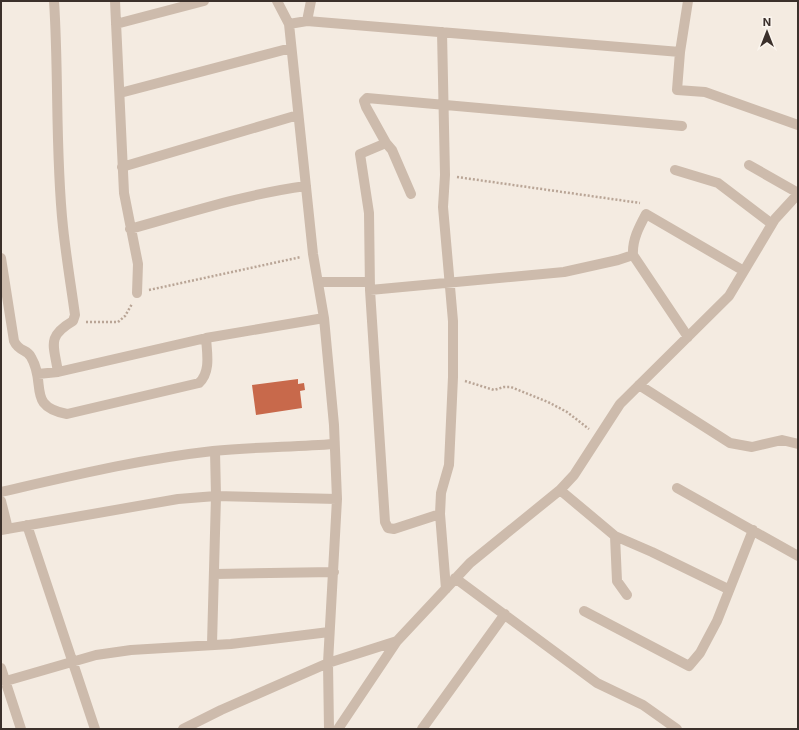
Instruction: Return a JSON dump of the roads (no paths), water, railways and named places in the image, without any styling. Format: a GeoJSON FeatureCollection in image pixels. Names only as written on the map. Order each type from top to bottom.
{"type":"FeatureCollection","features":[{"type":"Feature","properties":{"kind":"street"},"geometry":{"type":"LineString","coordinates":[[54,1],[57,45],[58,128],[63,226],[75,315],[73,321],[57,332],[54,338],[58,372]]}},
{"type":"Feature","properties":{"kind":"street"},"geometry":{"type":"LineString","coordinates":[[115,1],[122,166],[124,192],[130,229],[138,264],[137,293]]}},
{"type":"Feature","properties":{"kind":"street"},"geometry":{"type":"LineString","coordinates":[[116,24],[204,1]]}},
{"type":"Feature","properties":{"kind":"street"},"geometry":{"type":"LineString","coordinates":[[278,1],[289,24],[313,254],[324,318],[334,444],[337,499],[334,572],[329,632],[329,729]]}},
{"type":"Feature","properties":{"kind":"street"},"geometry":{"type":"LineString","coordinates":[[307,21],[311,1]]}},
{"type":"Feature","properties":{"kind":"street"},"geometry":{"type":"LineString","coordinates":[[688,1],[680,52],[677,90],[706,92],[798,125]]}},
{"type":"Feature","properties":{"kind":"street"},"geometry":{"type":"LineString","coordinates":[[289,24],[307,21],[680,52]]}},
{"type":"Feature","properties":{"kind":"street"},"geometry":{"type":"LineString","coordinates":[[442,32],[442,105],[445,175],[443,207],[453,321],[453,377],[449,465],[442,484],[440,514],[446,589]]}},
{"type":"Feature","properties":{"kind":"street"},"geometry":{"type":"LineString","coordinates":[[120,93],[291,48]]}},
{"type":"Feature","properties":{"kind":"street"},"geometry":{"type":"LineString","coordinates":[[411,194],[392,150],[386,143],[366,107],[364,101],[367,98],[682,126]]}},
{"type":"Feature","properties":{"kind":"street"},"geometry":{"type":"LineString","coordinates":[[122,166],[298,115]]}},
{"type":"Feature","properties":{"kind":"street"},"geometry":{"type":"LineString","coordinates":[[386,143],[360,154],[369,214],[370,286],[385,522],[388,528],[394,529],[440,514]]}},
{"type":"Feature","properties":{"kind":"street"},"geometry":{"type":"LineString","coordinates":[[338,729],[397,642],[455,578],[488,548],[560,490],[574,475],[620,404],[729,296],[772,224],[798,193],[749,165]]}},
{"type":"Feature","properties":{"kind":"street"},"geometry":{"type":"LineString","coordinates":[[675,170],[718,183],[772,224]]}},
{"type":"Feature","properties":{"kind":"street"},"geometry":{"type":"LineString","coordinates":[[130,229],[232,201],[280,190],[306,186]]}},
{"type":"Feature","properties":{"kind":"street"},"geometry":{"type":"LineString","coordinates":[[688,337],[633,255],[633,244],[646,214],[744,272]]}},
{"type":"Feature","properties":{"kind":"street"},"geometry":{"type":"LineString","coordinates":[[318,282],[370,286],[450,283],[564,272],[618,260],[633,255]]}},
{"type":"Feature","properties":{"kind":"street"},"geometry":{"type":"LineString","coordinates":[[1,258],[14,341],[19,350],[31,356],[38,374],[39,394],[46,406],[54,412],[67,414],[200,384],[206,377],[207,370],[206,338]]}},
{"type":"Feature","properties":{"kind":"street"},"geometry":{"type":"LineString","coordinates":[[38,374],[58,372],[206,338],[324,318]]}},
{"type":"Feature","properties":{"kind":"street"},"geometry":{"type":"LineString","coordinates":[[639,385],[730,443],[752,447],[782,440],[798,444]]}},
{"type":"Feature","properties":{"kind":"street"},"geometry":{"type":"LineString","coordinates":[[1,492],[145,461],[215,451],[334,444]]}},
{"type":"Feature","properties":{"kind":"street"},"geometry":{"type":"LineString","coordinates":[[212,644],[216,496],[215,451]]}},
{"type":"Feature","properties":{"kind":"street"},"geometry":{"type":"LineString","coordinates":[[677,488],[798,556]]}},
{"type":"Feature","properties":{"kind":"street"},"geometry":{"type":"LineString","coordinates":[[560,490],[615,536],[652,552],[728,589]]}},
{"type":"Feature","properties":{"kind":"street"},"geometry":{"type":"LineString","coordinates":[[1,501],[4,530],[178,499],[216,496],[337,499]]}},
{"type":"Feature","properties":{"kind":"street"},"geometry":{"type":"LineString","coordinates":[[27,525],[95,729]]}},
{"type":"Feature","properties":{"kind":"street"},"geometry":{"type":"LineString","coordinates":[[584,611],[689,666],[700,653],[717,621],[728,589],[753,530]]}},
{"type":"Feature","properties":{"kind":"street"},"geometry":{"type":"LineString","coordinates":[[615,536],[617,581],[626,595]]}},
{"type":"Feature","properties":{"kind":"street"},"geometry":{"type":"LineString","coordinates":[[214,574],[334,572]]}},
{"type":"Feature","properties":{"kind":"street"},"geometry":{"type":"LineString","coordinates":[[455,578],[597,683],[643,705],[672,728]]}},
{"type":"Feature","properties":{"kind":"street"},"geometry":{"type":"LineString","coordinates":[[422,729],[505,614]]}},
{"type":"Feature","properties":{"kind":"street"},"geometry":{"type":"LineString","coordinates":[[3,681],[96,656],[131,650],[212,644],[329,632]]}},
{"type":"Feature","properties":{"kind":"street"},"geometry":{"type":"LineString","coordinates":[[183,729],[221,710],[328,663],[397,642]]}},
{"type":"Feature","properties":{"kind":"street"},"geometry":{"type":"LineString","coordinates":[[1,668],[3,681],[21,729]]}}]}
